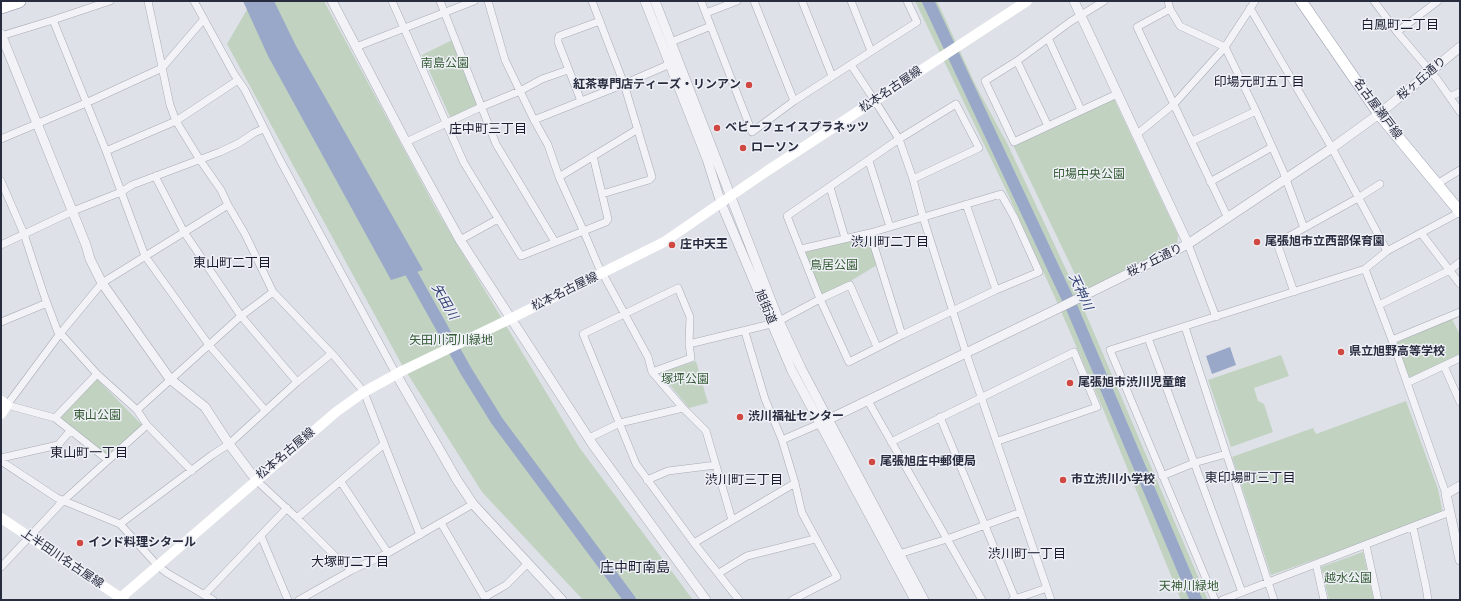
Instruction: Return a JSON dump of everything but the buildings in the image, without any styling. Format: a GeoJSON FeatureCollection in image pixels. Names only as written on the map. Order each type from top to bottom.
{"type":"FeatureCollection","features":[{"type":"Feature","properties":{"kind":"highway"},"geometry":{"type":"LineString","coordinates":[[1,7],[19,1]]}},
{"type":"Feature","properties":{"kind":"main road","name":"松本名古屋線"},"geometry":{"type":"LineString","coordinates":[[119,600],[336,412],[364,392],[399,372],[512,318],[664,242],[731,196],[1027,1]]}},
{"type":"Feature","properties":{"kind":"main road","name":"名古屋瀬戸線"},"geometry":{"type":"LineString","coordinates":[[1301,1],[1379,114],[1460,212]]}},
{"type":"Feature","properties":{"kind":"main road","name":"上半田川名古屋線"},"geometry":{"type":"LineString","coordinates":[[1,518],[28,539],[119,600]]}},
{"type":"Feature","properties":{"kind":"main road","name":"上半田川名古屋線"},"geometry":{"type":"LineString","coordinates":[[1,524],[28,539]]}},
{"type":"Feature","properties":{"kind":"street"},"geometry":{"type":"LineString","coordinates":[[110,1],[1,35],[73,212],[90,259],[102,283],[170,379],[205,407],[256,480],[287,508],[337,558],[352,570]]}},
{"type":"Feature","properties":{"kind":"street"},"geometry":{"type":"LineString","coordinates":[[148,1],[170,105],[176,121],[200,160],[222,190],[228,205],[245,234],[273,292],[354,378],[364,392],[420,535]]}},
{"type":"Feature","properties":{"kind":"street"},"geometry":{"type":"LineString","coordinates":[[194,1],[245,90],[263,129],[399,372],[457,480],[473,504],[562,600]]}},
{"type":"Feature","properties":{"kind":"street"},"geometry":{"type":"LineString","coordinates":[[332,1],[406,142],[460,240],[512,318],[564,402],[706,600]]}},
{"type":"Feature","properties":{"kind":"street"},"geometry":{"type":"LineString","coordinates":[[392,1],[464,163],[521,256],[606,222],[608,219],[593,156]]}},
{"type":"Feature","properties":{"kind":"street"},"geometry":{"type":"LineString","coordinates":[[440,1],[446,12],[496,144],[555,242]]}},
{"type":"Feature","properties":{"kind":"street"},"geometry":{"type":"LineString","coordinates":[[356,47],[474,1]]}},
{"type":"Feature","properties":{"kind":"street"},"geometry":{"type":"LineString","coordinates":[[488,1],[505,60],[534,120],[548,145],[558,177],[598,265],[648,357],[652,372],[683,408],[706,430],[732,520]]}},
{"type":"Feature","properties":{"kind":"street"},"geometry":{"type":"LineString","coordinates":[[592,1],[624,84],[652,177],[649,180],[602,194]]}},
{"type":"Feature","properties":{"kind":"street","name":"旭街道"},"geometry":{"type":"LineString","coordinates":[[645,1],[707,159],[721,203],[775,323],[829,419],[924,600]]}},
{"type":"Feature","properties":{"kind":"street","name":"旭街道"},"geometry":{"type":"LineString","coordinates":[[655,1],[731,196],[794,376],[915,600]]}},
{"type":"Feature","properties":{"kind":"street"},"geometry":{"type":"LineString","coordinates":[[701,1],[752,132],[794,101],[917,22],[907,1]]}},
{"type":"Feature","properties":{"kind":"street"},"geometry":{"type":"LineString","coordinates":[[706,13],[737,1]]}},
{"type":"Feature","properties":{"kind":"street"},"geometry":{"type":"LineString","coordinates":[[754,1],[794,101]]}},
{"type":"Feature","properties":{"kind":"street"},"geometry":{"type":"LineString","coordinates":[[802,1],[832,76]]}},
{"type":"Feature","properties":{"kind":"street"},"geometry":{"type":"LineString","coordinates":[[851,1],[871,51]]}},
{"type":"Feature","properties":{"kind":"street"},"geometry":{"type":"LineString","coordinates":[[1074,1],[1188,244],[1216,317]]}},
{"type":"Feature","properties":{"kind":"street"},"geometry":{"type":"LineString","coordinates":[[1104,1],[1081,15],[985,82],[1014,142],[1117,94]]}},
{"type":"Feature","properties":{"kind":"street"},"geometry":{"type":"LineString","coordinates":[[1168,1],[1170,9],[1180,26],[1225,47],[1256,111],[1286,179],[1304,228]]}},
{"type":"Feature","properties":{"kind":"street"},"geometry":{"type":"LineString","coordinates":[[1136,135],[1174,104],[1225,47],[1255,1]]}},
{"type":"Feature","properties":{"kind":"street"},"geometry":{"type":"LineString","coordinates":[[1374,1],[1397,32],[1431,72],[1460,112]]}},
{"type":"Feature","properties":{"kind":"street"},"geometry":{"type":"LineString","coordinates":[[1397,32],[1438,1]]}},
{"type":"Feature","properties":{"kind":"street"},"geometry":{"type":"LineString","coordinates":[[1250,8],[1332,148],[1387,251]]}},
{"type":"Feature","properties":{"kind":"street"},"geometry":{"type":"LineString","coordinates":[[1170,9],[1137,27],[1228,218]]}},
{"type":"Feature","properties":{"kind":"street"},"geometry":{"type":"LineString","coordinates":[[1,139],[86,103],[162,68],[204,19]]}},
{"type":"Feature","properties":{"kind":"street"},"geometry":{"type":"LineString","coordinates":[[53,20],[106,151],[145,256],[209,345],[265,410]]}},
{"type":"Feature","properties":{"kind":"street"},"geometry":{"type":"LineString","coordinates":[[581,101],[558,42],[559,36],[600,21]]}},
{"type":"Feature","properties":{"kind":"street"},"geometry":{"type":"LineString","coordinates":[[671,42],[711,26]]}},
{"type":"Feature","properties":{"kind":"street"},"geometry":{"type":"LineString","coordinates":[[1048,38],[1081,110]]}},
{"type":"Feature","properties":{"kind":"street","name":"桜ヶ丘通り"},"geometry":{"type":"LineString","coordinates":[[819,424],[1188,244],[1332,148],[1379,114],[1460,47]]}},
{"type":"Feature","properties":{"kind":"street"},"geometry":{"type":"LineString","coordinates":[[1017,61],[1048,126]]}},
{"type":"Feature","properties":{"kind":"street"},"geometry":{"type":"LineString","coordinates":[[534,120],[670,64]]}},
{"type":"Feature","properties":{"kind":"street"},"geometry":{"type":"LineString","coordinates":[[851,65],[876,101],[899,139],[913,179],[923,217],[954,310],[966,353],[998,441],[1051,600]]}},
{"type":"Feature","properties":{"kind":"street"},"geometry":{"type":"LineString","coordinates":[[406,142],[481,107],[520,91],[542,79],[568,70]]}},
{"type":"Feature","properties":{"kind":"street"},"geometry":{"type":"LineString","coordinates":[[106,151],[176,121],[238,80]]}},
{"type":"Feature","properties":{"kind":"street"},"geometry":{"type":"LineString","coordinates":[[1450,97],[1460,92]]}},
{"type":"Feature","properties":{"kind":"street"},"geometry":{"type":"LineString","coordinates":[[801,249],[870,233],[1001,194],[1014,217],[1039,272],[996,290],[849,362],[820,298],[787,216],[899,139],[956,104],[979,148],[913,179]]}},
{"type":"Feature","properties":{"kind":"street"},"geometry":{"type":"LineString","coordinates":[[1192,141],[1256,111]]}},
{"type":"Feature","properties":{"kind":"street"},"geometry":{"type":"LineString","coordinates":[[1,245],[121,192],[126,188],[200,160],[239,143],[263,129]]}},
{"type":"Feature","properties":{"kind":"street"},"geometry":{"type":"LineString","coordinates":[[558,177],[638,129]]}},
{"type":"Feature","properties":{"kind":"street"},"geometry":{"type":"LineString","coordinates":[[1210,182],[1272,147]]}},
{"type":"Feature","properties":{"kind":"street"},"geometry":{"type":"LineString","coordinates":[[869,161],[890,227]]}},
{"type":"Feature","properties":{"kind":"street"},"geometry":{"type":"LineString","coordinates":[[1437,184],[1460,170]]}},
{"type":"Feature","properties":{"kind":"street"},"geometry":{"type":"LineString","coordinates":[[155,176],[184,232],[241,316],[297,382]]}},
{"type":"Feature","properties":{"kind":"street"},"geometry":{"type":"LineString","coordinates":[[1,181],[24,234],[47,303],[60,334],[97,374],[136,410],[147,425],[192,471]]}},
{"type":"Feature","properties":{"kind":"street"},"geometry":{"type":"LineString","coordinates":[[1294,292],[1277,243],[1358,198],[1380,184]]}},
{"type":"Feature","properties":{"kind":"street"},"geometry":{"type":"LineString","coordinates":[[830,187],[845,238]]}},
{"type":"Feature","properties":{"kind":"street"},"geometry":{"type":"LineString","coordinates":[[966,204],[996,290]]}},
{"type":"Feature","properties":{"kind":"street"},"geometry":{"type":"LineString","coordinates":[[108,460],[55,418],[3,406],[102,283],[228,205]]}},
{"type":"Feature","properties":{"kind":"street"},"geometry":{"type":"LineString","coordinates":[[1215,600],[1110,350],[1365,269],[1387,251],[1460,212]]}},
{"type":"Feature","properties":{"kind":"street"},"geometry":{"type":"LineString","coordinates":[[460,240],[498,219]]}},
{"type":"Feature","properties":{"kind":"street"},"geometry":{"type":"LineString","coordinates":[[870,233],[902,335]]}},
{"type":"Feature","properties":{"kind":"street"},"geometry":{"type":"LineString","coordinates":[[1421,233],[1460,284]]}},
{"type":"Feature","properties":{"kind":"street"},"geometry":{"type":"LineString","coordinates":[[1379,305],[1450,270],[1460,262]]}},
{"type":"Feature","properties":{"kind":"street"},"geometry":{"type":"LineString","coordinates":[[1365,269],[1392,340],[1446,494],[1460,560]]}},
{"type":"Feature","properties":{"kind":"street"},"geometry":{"type":"LineString","coordinates":[[689,344],[745,332],[775,323],[820,298],[850,285],[877,347]]}},
{"type":"Feature","properties":{"kind":"street"},"geometry":{"type":"LineString","coordinates":[[652,372],[691,358],[689,344],[690,317],[678,288],[583,334],[636,464],[739,600]]}},
{"type":"Feature","properties":{"kind":"street"},"geometry":{"type":"LineString","coordinates":[[136,410],[241,316],[273,292]]}},
{"type":"Feature","properties":{"kind":"street"},"geometry":{"type":"LineString","coordinates":[[2,318],[47,303]]}},
{"type":"Feature","properties":{"kind":"street"},"geometry":{"type":"LineString","coordinates":[[1392,340],[1460,312]]}},
{"type":"Feature","properties":{"kind":"street"},"geometry":{"type":"LineString","coordinates":[[1185,327],[1274,600]]}},
{"type":"Feature","properties":{"kind":"street"},"geometry":{"type":"LineString","coordinates":[[745,332],[765,400],[782,440],[796,483],[802,513],[836,577],[792,600]]}},
{"type":"Feature","properties":{"kind":"street"},"geometry":{"type":"LineString","coordinates":[[1148,338],[1242,592]]}},
{"type":"Feature","properties":{"kind":"street"},"geometry":{"type":"LineString","coordinates":[[891,442],[1074,352],[1097,407],[998,441]]}},
{"type":"Feature","properties":{"kind":"street"},"geometry":{"type":"LineString","coordinates":[[120,524],[212,455],[230,444],[265,410],[331,354]]}},
{"type":"Feature","properties":{"kind":"street"},"geometry":{"type":"LineString","coordinates":[[1407,383],[1460,358]]}},
{"type":"Feature","properties":{"kind":"street"},"geometry":{"type":"LineString","coordinates":[[1444,366],[1460,402]]}},
{"type":"Feature","properties":{"kind":"street"},"geometry":{"type":"LineString","coordinates":[[55,418],[97,374]]}},
{"type":"Feature","properties":{"kind":"street"},"geometry":{"type":"LineString","coordinates":[[868,401],[982,600]]}},
{"type":"Feature","properties":{"kind":"street"},"geometry":{"type":"LineString","coordinates":[[589,438],[620,423],[683,408]]}},
{"type":"Feature","properties":{"kind":"street"},"geometry":{"type":"LineString","coordinates":[[940,417],[1014,599],[1048,588]]}},
{"type":"Feature","properties":{"kind":"street"},"geometry":{"type":"LineString","coordinates":[[782,440],[819,424]]}},
{"type":"Feature","properties":{"kind":"street"},"geometry":{"type":"LineString","coordinates":[[1,567],[63,501],[147,425]]}},
{"type":"Feature","properties":{"kind":"street"},"geometry":{"type":"LineString","coordinates":[[1,460],[58,446],[70,431]]}},
{"type":"Feature","properties":{"kind":"street"},"geometry":{"type":"LineString","coordinates":[[297,518],[384,444]]}},
{"type":"Feature","properties":{"kind":"street"},"geometry":{"type":"LineString","coordinates":[[1162,476],[1194,462],[1226,454]]}},
{"type":"Feature","properties":{"kind":"street"},"geometry":{"type":"LineString","coordinates":[[1,460],[63,501],[120,524],[158,566],[213,600]]}},
{"type":"Feature","properties":{"kind":"street"},"geometry":{"type":"LineString","coordinates":[[647,480],[668,471],[716,465]]}},
{"type":"Feature","properties":{"kind":"street"},"geometry":{"type":"LineString","coordinates":[[341,482],[388,553]]}},
{"type":"Feature","properties":{"kind":"street"},"geometry":{"type":"LineString","coordinates":[[694,542],[796,483]]}},
{"type":"Feature","properties":{"kind":"street"},"geometry":{"type":"LineString","coordinates":[[1446,494],[1460,486]]}},
{"type":"Feature","properties":{"kind":"street"},"geometry":{"type":"LineString","coordinates":[[303,599],[352,570],[388,553],[473,504]]}},
{"type":"Feature","properties":{"kind":"street"},"geometry":{"type":"LineString","coordinates":[[204,595],[287,508]]}},
{"type":"Feature","properties":{"kind":"street"},"geometry":{"type":"LineString","coordinates":[[899,554],[947,539],[1021,512]]}},
{"type":"Feature","properties":{"kind":"street"},"geometry":{"type":"LineString","coordinates":[[1222,600],[1450,512]]}},
{"type":"Feature","properties":{"kind":"street"},"geometry":{"type":"LineString","coordinates":[[441,523],[486,599],[506,585],[528,563]]}},
{"type":"Feature","properties":{"kind":"street"},"geometry":{"type":"LineString","coordinates":[[1413,527],[1428,600]]}},
{"type":"Feature","properties":{"kind":"street"},"geometry":{"type":"LineString","coordinates":[[261,536],[288,600]]}},
{"type":"Feature","properties":{"kind":"street"},"geometry":{"type":"LineString","coordinates":[[719,573],[747,556],[815,539]]}},
{"type":"Feature","properties":{"kind":"street"},"geometry":{"type":"LineString","coordinates":[[1366,545],[1378,600]]}},
{"type":"Feature","properties":{"kind":"street"},"geometry":{"type":"LineString","coordinates":[[1316,564],[1324,600]]}},
{"type":"Feature","properties":{"kind":"green space","name":"矢田川河川緑地"},"geometry":{"type":"Polygon","coordinates":[[[252,1],[324,1],[436,209],[579,447],[693,600],[583,600],[482,492],[402,365],[227,44],[252,1]]]}},
{"type":"Feature","properties":{"kind":"green space","name":"天神川緑地"},"geometry":{"type":"Polygon","coordinates":[[[915,1],[937,1],[976,86],[1008,145],[1077,293],[1208,600],[1181,600],[1101,404],[1057,302],[1006,190],[915,1]]]}},
{"type":"Feature","properties":{"kind":"green space","name":"南島公園"},"geometry":{"type":"Polygon","coordinates":[[[454,39],[477,105],[451,119],[422,55],[454,39]]]}},
{"type":"Feature","properties":{"kind":"green space","name":"印場中央公園"},"geometry":{"type":"Polygon","coordinates":[[[1114,99],[1178,235],[1177,246],[1083,291],[1013,145],[1114,99]]]}},
{"type":"Feature","properties":{"kind":"green space","name":"鳥居公園"},"geometry":{"type":"Polygon","coordinates":[[[869,236],[877,265],[849,282],[821,296],[805,252],[869,236]]]}},
{"type":"Feature","properties":{"kind":"green space"},"geometry":{"type":"Polygon","coordinates":[[[1452,319],[1460,335],[1460,354],[1409,380],[1395,343],[1452,319]]]}},
{"type":"Feature","properties":{"kind":"green space"},"geometry":{"type":"Polygon","coordinates":[[[1281,355],[1289,376],[1254,388],[1258,401],[1264,404],[1273,432],[1231,447],[1208,380],[1281,355]]]}},
{"type":"Feature","properties":{"kind":"green space","name":"塚坪公園"},"geometry":{"type":"Polygon","coordinates":[[[696,361],[708,403],[689,408],[660,373],[696,361]]]}},
{"type":"Feature","properties":{"kind":"green space","name":"東山公園"},"geometry":{"type":"Polygon","coordinates":[[[97,379],[143,426],[108,457],[59,418],[97,379]]]}},
{"type":"Feature","properties":{"kind":"green space"},"geometry":{"type":"Polygon","coordinates":[[[1406,401],[1438,489],[1443,514],[1271,575],[1232,457],[1313,428],[1316,434],[1406,401]]]}},
{"type":"Feature","properties":{"kind":"green space","name":"越水公園"},"geometry":{"type":"Polygon","coordinates":[[[1363,552],[1374,600],[1329,600],[1321,567],[1363,552]]]}},
{"type":"Feature","properties":{"kind":"water"},"geometry":{"type":"Polygon","coordinates":[[[243,1],[274,1],[296,46],[423,270],[391,280],[268,56],[243,1]]]}},
{"type":"Feature","properties":{"kind":"water"},"geometry":{"type":"Polygon","coordinates":[[[1230,347],[1236,365],[1212,374],[1206,356],[1230,347]]]}},
{"type":"Feature","properties":{"kind":"waterway","name":"天神川"},"geometry":{"type":"LineString","coordinates":[[928,1],[1072,308],[1196,600]]}},
{"type":"Feature","properties":{"kind":"waterway","name":"矢田川"},"geometry":{"type":"LineString","coordinates":[[404,260],[466,371],[497,421],[630,600]]}},
{"type":"Feature","properties":{"kind":"place","name":"紅茶専門店ティーズ・リンアン"},"geometry":{"type":"Point","coordinates":[749,85]}},
{"type":"Feature","properties":{"kind":"place","name":"ベビーフェイスプラネッツ"},"geometry":{"type":"Point","coordinates":[717,128]}},
{"type":"Feature","properties":{"kind":"place","name":"ローソン"},"geometry":{"type":"Point","coordinates":[743,148]}},
{"type":"Feature","properties":{"kind":"place","name":"尾張旭市立西部保育園"},"geometry":{"type":"Point","coordinates":[1257,242]}},
{"type":"Feature","properties":{"kind":"place","name":"庄中天王"},"geometry":{"type":"Point","coordinates":[672,245]}},
{"type":"Feature","properties":{"kind":"place","name":"県立旭野高等学校"},"geometry":{"type":"Point","coordinates":[1341,352]}},
{"type":"Feature","properties":{"kind":"place","name":"尾張旭市渋川児童館"},"geometry":{"type":"Point","coordinates":[1070,383]}},
{"type":"Feature","properties":{"kind":"place","name":"渋川福祉センター"},"geometry":{"type":"Point","coordinates":[740,417]}},
{"type":"Feature","properties":{"kind":"place","name":"尾張旭庄中郵便局"},"geometry":{"type":"Point","coordinates":[872,462]}},
{"type":"Feature","properties":{"kind":"place","name":"市立渋川小学校"},"geometry":{"type":"Point","coordinates":[1063,480]}},
{"type":"Feature","properties":{"kind":"place","name":"インド料理シタール"},"geometry":{"type":"Point","coordinates":[80,543]}},
{"type":"Feature","properties":{"kind":"district","name":"白鳳町二丁目"},"geometry":{"type":"Point","coordinates":[1400,26]}},
{"type":"Feature","properties":{"kind":"district","name":"印場元町五丁目"},"geometry":{"type":"Point","coordinates":[1259,83]}},
{"type":"Feature","properties":{"kind":"district","name":"庄中町三丁目"},"geometry":{"type":"Point","coordinates":[488,130]}},
{"type":"Feature","properties":{"kind":"district","name":"渋川町二丁目"},"geometry":{"type":"Point","coordinates":[890,243]}},
{"type":"Feature","properties":{"kind":"district","name":"東山町二丁目"},"geometry":{"type":"Point","coordinates":[232,264]}},
{"type":"Feature","properties":{"kind":"district","name":"東山町一丁目"},"geometry":{"type":"Point","coordinates":[89,454]}},
{"type":"Feature","properties":{"kind":"district","name":"東印場町三丁目"},"geometry":{"type":"Point","coordinates":[1250,479]}},
{"type":"Feature","properties":{"kind":"district","name":"渋川町三丁目"},"geometry":{"type":"Point","coordinates":[744,481]}},
{"type":"Feature","properties":{"kind":"district","name":"渋川町一丁目"},"geometry":{"type":"Point","coordinates":[1027,555]}},
{"type":"Feature","properties":{"kind":"district","name":"大塚町二丁目"},"geometry":{"type":"Point","coordinates":[350,563]}},
{"type":"Feature","properties":{"kind":"district","name":"庄中町南島"},"geometry":{"type":"Point","coordinates":[635,568]}}]}
